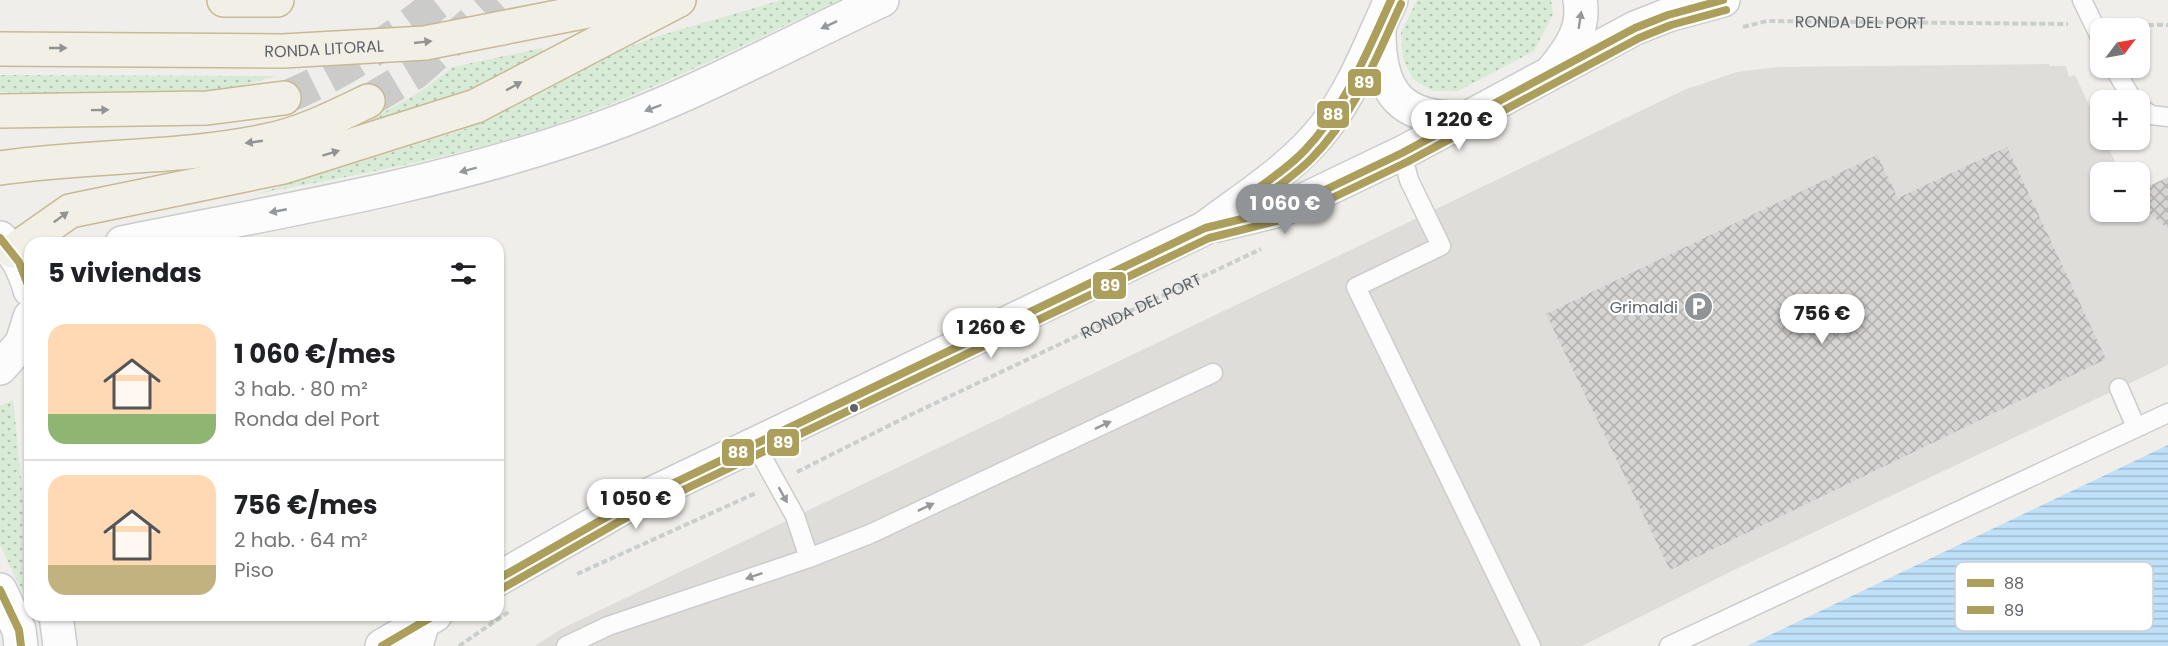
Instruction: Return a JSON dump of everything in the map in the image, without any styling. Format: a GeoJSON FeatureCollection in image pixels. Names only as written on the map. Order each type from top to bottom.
{"type":"FeatureCollection","features":[{"type":"Feature","properties":{"kind":"highway"},"geometry":{"type":"LineString","coordinates":[[224,0],[277,0]]}},
{"type":"Feature","properties":{"kind":"highway","name":"RONDA LITORAL"},"geometry":{"type":"LineString","coordinates":[[0,49],[283,51],[425,43],[609,9],[644,0]]}},
{"type":"Feature","properties":{"kind":"highway"},"geometry":{"type":"LineString","coordinates":[[30,237],[70,211],[283,167],[476,106],[679,0]]}},
{"type":"Feature","properties":{"kind":"highway"},"geometry":{"type":"LineString","coordinates":[[0,111],[207,108],[284,98]]}},
{"type":"Feature","properties":{"kind":"highway"},"geometry":{"type":"LineString","coordinates":[[0,168],[141,158],[266,141],[319,124],[368,101]]}},
{"type":"Feature","properties":{"kind":"street"},"geometry":{"type":"LineString","coordinates":[[152,237],[397,188],[512,159],[662,104],[882,0]]}},
{"type":"Feature","properties":{"kind":"street"},"geometry":{"type":"LineString","coordinates":[[1551,73],[1570,50],[1578,34],[1582,12],[1580,0]]}},
{"type":"Feature","properties":{"kind":"street"},"geometry":{"type":"LineString","coordinates":[[1385,13],[1378,59],[1401,153]]}},
{"type":"Feature","properties":{"kind":"street"},"geometry":{"type":"LineString","coordinates":[[504,576],[624,507],[1205,228],[1286,166],[1325,127],[1345,97],[1385,13]]}},
{"type":"Feature","properties":{"kind":"street"},"geometry":{"type":"LineString","coordinates":[[1205,228],[1283,209],[1401,153],[1635,28],[1668,15],[1728,14]]}},
{"type":"Feature","properties":{"kind":"street"},"geometry":{"type":"LineString","coordinates":[[1384,81],[1407,107],[1425,116],[1439,119],[1469,118]]}},
{"type":"Feature","properties":{"kind":"street"},"geometry":{"type":"LineString","coordinates":[[14,247],[24,269]]}},
{"type":"Feature","properties":{"kind":"street"},"geometry":{"type":"LineString","coordinates":[[0,368],[22,343],[24,336]]}},
{"type":"Feature","properties":{"kind":"street"},"geometry":{"type":"LineString","coordinates":[[0,590],[19,630],[21,646]]}},
{"type":"Feature","properties":{"kind":"street"},"geometry":{"type":"LineString","coordinates":[[57,621],[60,646]]}},
{"type":"Feature","properties":{"kind":"lane"},"geometry":{"type":"LineString","coordinates":[[2082,0],[2091,18]]}},
{"type":"Feature","properties":{"kind":"lane"},"geometry":{"type":"LineString","coordinates":[[2150,114],[2168,117]]}},
{"type":"Feature","properties":{"kind":"lane"},"geometry":{"type":"LineString","coordinates":[[1401,153],[1409,180],[1441,246],[1356,287],[1530,646]]}},
{"type":"Feature","properties":{"kind":"lane"},"geometry":{"type":"LineString","coordinates":[[566,646],[608,626],[809,558],[870,534],[1213,373]]}},
{"type":"Feature","properties":{"kind":"lane"},"geometry":{"type":"LineString","coordinates":[[2119,388],[2136,427]]}},
{"type":"Feature","properties":{"kind":"lane"},"geometry":{"type":"LineString","coordinates":[[1669,646],[2168,412]]}},
{"type":"Feature","properties":{"kind":"lane"},"geometry":{"type":"LineString","coordinates":[[755,444],[795,516],[809,558]]}},
{"type":"Feature","properties":{"kind":"path","name":"RONDA DEL PORT"},"geometry":{"type":"LineString","coordinates":[[1728,14],[1767,21],[2069,24]]}},
{"type":"Feature","properties":{"kind":"path"},"geometry":{"type":"LineString","coordinates":[[2150,25],[2168,25]]}},
{"type":"Feature","properties":{"kind":"path","name":"RONDA DEL PORT"},"geometry":{"type":"LineString","coordinates":[[808,467],[906,417],[1272,244]]}},
{"type":"Feature","properties":{"kind":"path"},"geometry":{"type":"LineString","coordinates":[[570,577],[739,501]]}},
{"type":"Feature","properties":{"kind":"path"},"geometry":{"type":"LineString","coordinates":[[504,615],[512,609]]}},
{"type":"Feature","properties":{"kind":"path"},"geometry":{"type":"LineString","coordinates":[[459,646],[495,621]]}},
{"type":"Feature","properties":{"kind":"shaded area","name":"Grimaldi"},"geometry":{"type":"Polygon","coordinates":[[[2049,64],[2050,66],[2066,66],[2069,77],[2075,75],[2090,107],[2090,150],[2110,150],[2115,162],[2090,162],[2090,222],[2150,222],[2150,186],[2168,177],[2168,365],[1736,569],[1582,646],[535,646],[561,629],[1684,90],[1737,72],[1777,67],[2049,64]]]}},
{"type":"Feature","properties":{"kind":"green space"},"geometry":{"type":"Polygon","coordinates":[[[782,0],[839,0],[659,84],[548,127],[440,157],[256,194],[463,130],[530,98],[602,57],[658,36],[782,0]]]}},
{"type":"Feature","properties":{"kind":"green space"},"geometry":{"type":"Polygon","coordinates":[[[1417,0],[1551,0],[1553,14],[1534,51],[1458,91],[1433,91],[1413,79],[1403,59],[1401,33],[1417,0]]]}},
{"type":"Feature","properties":{"kind":"green space"},"geometry":{"type":"Polygon","coordinates":[[[542,48],[542,55],[486,89],[348,132],[417,94],[453,67],[542,48]]]}},
{"type":"Feature","properties":{"kind":"green space"},"geometry":{"type":"Polygon","coordinates":[[[0,75],[277,76],[218,92],[138,95],[0,92],[0,75]]]}},
{"type":"Feature","properties":{"kind":"green space"},"geometry":{"type":"Polygon","coordinates":[[[13,400],[24,506],[24,595],[0,545],[0,406],[13,400]]]}},
{"type":"Feature","properties":{"kind":"water"},"geometry":{"type":"Polygon","coordinates":[[[2168,445],[2168,646],[1747,646],[2168,445]]]}},
{"type":"Feature","properties":{"kind":"building"},"geometry":{"type":"Polygon","coordinates":[[[2007,147],[2106,359],[1670,570],[1546,314],[1877,155],[1898,198],[2007,147]]]}},
{"type":"Feature","properties":{"kind":"building"},"geometry":{"type":"Polygon","coordinates":[[[2168,177],[2168,229],[2150,213],[2150,186],[2168,177]]]}},
{"type":"Feature","properties":{"kind":"tunnel"},"geometry":{"type":"LineString","coordinates":[[284,98],[366,55],[441,0]]}},
{"type":"Feature","properties":{"kind":"tunnel"},"geometry":{"type":"LineString","coordinates":[[368,101],[415,73],[497,0]]}},
{"type":"Feature","properties":{"kind":"transit line","name":"88"},"geometry":{"type":"LineString","coordinates":[[1240,201],[1290,164],[1319,134],[1354,79],[1391,0]]}},
{"type":"Feature","properties":{"kind":"transit line","name":"88"},"geometry":{"type":"LineString","coordinates":[[504,576],[624,507],[1205,228],[1283,209],[1302,201],[1402,153],[1635,28],[1668,15],[1723,0]]}},
{"type":"Feature","properties":{"kind":"transit line","name":"89"},"geometry":{"type":"LineString","coordinates":[[1246,210],[1296,173],[1311,159],[1340,124],[1363,86],[1401,4]]}},
{"type":"Feature","properties":{"kind":"transit line","name":"89"},"geometry":{"type":"LineString","coordinates":[[504,587],[629,516],[1209,238],[1285,219],[1307,210],[1407,162],[1639,38],[1671,25],[1726,10]]}},
{"type":"Feature","properties":{"kind":"transit line","name":"88"},"geometry":{"type":"LineString","coordinates":[[0,238],[19,262],[24,275]]}},
{"type":"Feature","properties":{"kind":"transit line","name":"88"},"geometry":{"type":"LineString","coordinates":[[0,590],[19,630],[21,646]]}},
{"type":"Feature","properties":{"kind":"transit line","name":"88"},"geometry":{"type":"LineString","coordinates":[[382,646],[425,621]]}},
{"type":"Feature","properties":{"kind":"place","name":"Grimaldi"},"geometry":{"type":"Point","coordinates":[1699,307]}}]}
